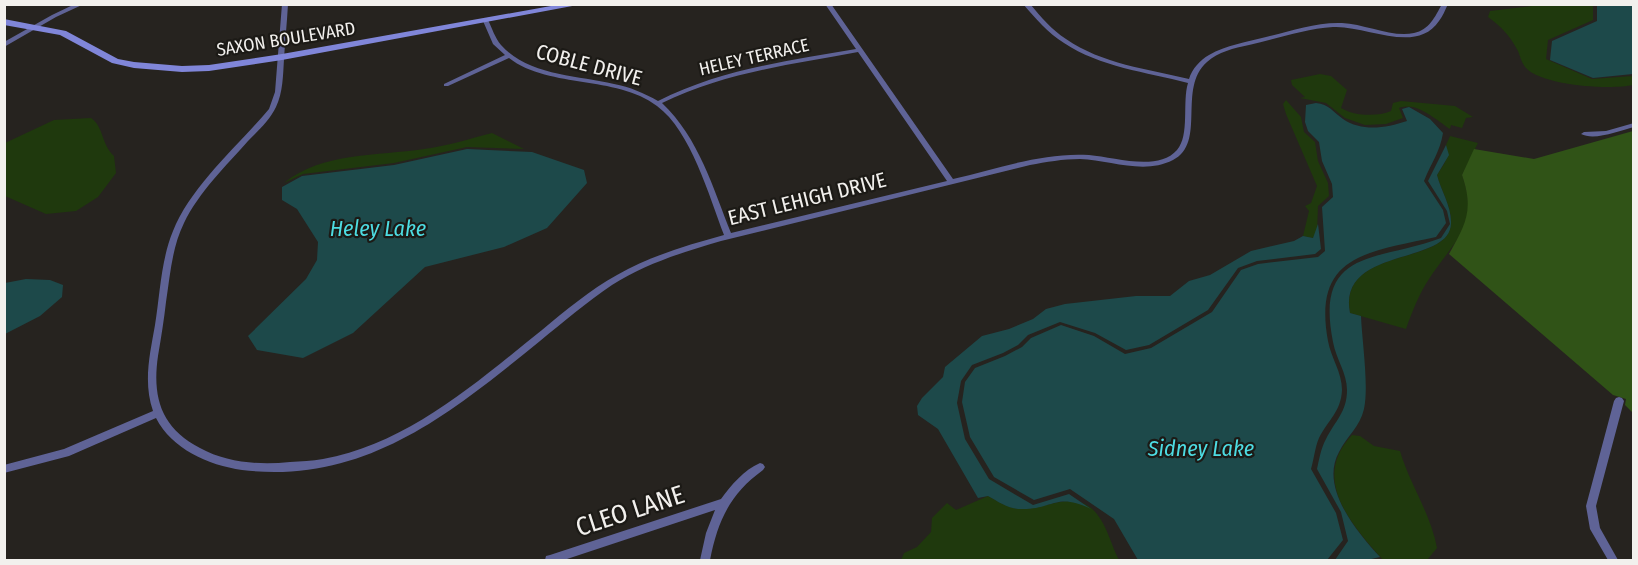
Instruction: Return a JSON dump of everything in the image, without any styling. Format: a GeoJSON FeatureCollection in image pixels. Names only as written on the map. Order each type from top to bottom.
{"type":"FeatureCollection","features":[{"type":"Feature","properties":{"kind":"main road","name":"SAXON BOULEVARD"},"geometry":{"type":"LineString","coordinates":[[4,22],[38,26],[63,33],[101,55],[134,65],[209,68],[579,4]]}},
{"type":"Feature","properties":{"kind":"street"},"geometry":{"type":"LineString","coordinates":[[4,45],[81,4]]}},
{"type":"Feature","properties":{"kind":"street"},"geometry":{"type":"LineString","coordinates":[[4,469],[66,453],[157,413],[152,388],[153,367],[173,242],[181,221],[194,201],[272,109],[279,92],[285,4]]}},
{"type":"Feature","properties":{"kind":"street"},"geometry":{"type":"LineString","coordinates":[[828,4],[951,182]]}},
{"type":"Feature","properties":{"kind":"street"},"geometry":{"type":"LineString","coordinates":[[1026,4],[1050,30],[1077,49],[1097,57],[1189,81],[1204,62],[1217,53],[1317,28],[1342,25],[1402,36],[1419,35],[1431,30],[1438,22],[1444,4]]}},
{"type":"Feature","properties":{"kind":"street","name":"COBLE DRIVE"},"geometry":{"type":"LineString","coordinates":[[486,21],[490,35],[509,56],[539,71],[621,88],[658,103],[674,116],[686,136],[729,237]]}},
{"type":"Feature","properties":{"kind":"street","name":"HELEY TERRACE"},"geometry":{"type":"LineString","coordinates":[[658,103],[703,83],[731,75],[859,50]]}},
{"type":"Feature","properties":{"kind":"street"},"geometry":{"type":"LineString","coordinates":[[446,85],[509,56]]}},
{"type":"Feature","properties":{"kind":"street","name":"EAST LEHIGH DRIVE"},"geometry":{"type":"LineString","coordinates":[[157,413],[169,432],[192,450],[221,462],[256,468],[298,467],[347,459],[405,434],[442,413],[605,286],[640,266],[729,237],[1054,159],[1101,158],[1147,164],[1174,158],[1183,150],[1186,138],[1189,81]]}},
{"type":"Feature","properties":{"kind":"street"},"geometry":{"type":"LineString","coordinates":[[1584,134],[1606,133],[1634,125]]}},
{"type":"Feature","properties":{"kind":"street"},"geometry":{"type":"LineString","coordinates":[[1613,561],[1595,529],[1592,506],[1619,400]]}},
{"type":"Feature","properties":{"kind":"street"},"geometry":{"type":"LineString","coordinates":[[705,561],[707,546],[724,503],[744,477],[760,466]]}},
{"type":"Feature","properties":{"kind":"street","name":"CLEO LANE"},"geometry":{"type":"LineString","coordinates":[[550,561],[724,503]]}},
{"type":"Feature","properties":{"kind":"green space"},"geometry":{"type":"Polygon","coordinates":[[[1540,5],[1593,5],[1593,20],[1548,40],[1546,59],[1592,79],[1633,76],[1633,85],[1594,87],[1561,83],[1535,74],[1526,68],[1509,36],[1488,17],[1490,11],[1540,5]]]}},
{"type":"Feature","properties":{"kind":"green space"},"geometry":{"type":"Polygon","coordinates":[[[1320,74],[1331,76],[1347,90],[1341,108],[1352,113],[1366,115],[1385,113],[1391,111],[1393,103],[1401,101],[1455,106],[1473,117],[1466,118],[1462,128],[1451,125],[1450,129],[1425,112],[1405,106],[1399,108],[1403,118],[1386,124],[1365,125],[1345,118],[1326,103],[1300,98],[1305,97],[1292,85],[1291,80],[1320,74]]]}},
{"type":"Feature","properties":{"kind":"green space"},"geometry":{"type":"Polygon","coordinates":[[[1286,100],[1301,117],[1304,132],[1315,142],[1318,161],[1328,183],[1329,196],[1318,206],[1317,233],[1313,238],[1303,236],[1309,211],[1305,206],[1311,203],[1317,186],[1286,114],[1283,104],[1286,100]]]}},
{"type":"Feature","properties":{"kind":"green space"},"geometry":{"type":"Polygon","coordinates":[[[91,118],[98,126],[114,156],[116,173],[98,197],[76,211],[46,214],[5,196],[5,143],[54,120],[91,118]]]}},
{"type":"Feature","properties":{"kind":"green space"},"geometry":{"type":"Polygon","coordinates":[[[1634,131],[1633,413],[1625,405],[1626,399],[1613,395],[1449,254],[1464,225],[1468,207],[1462,175],[1474,149],[1534,159],[1634,131]]]}},
{"type":"Feature","properties":{"kind":"green space"},"geometry":{"type":"Polygon","coordinates":[[[492,133],[524,149],[467,147],[394,163],[303,174],[284,183],[299,173],[333,160],[433,148],[492,133]]]}},
{"type":"Feature","properties":{"kind":"green space"},"geometry":{"type":"Polygon","coordinates":[[[1450,136],[1478,143],[1462,175],[1468,207],[1466,220],[1456,242],[1425,285],[1406,329],[1350,313],[1350,292],[1359,278],[1374,267],[1428,248],[1442,240],[1450,229],[1451,215],[1437,175],[1446,161],[1446,145],[1450,136]]]}},
{"type":"Feature","properties":{"kind":"green space"},"geometry":{"type":"Polygon","coordinates":[[[1352,435],[1360,436],[1374,446],[1400,451],[1434,535],[1437,548],[1427,560],[1383,560],[1348,517],[1335,485],[1335,468],[1340,452],[1352,435]]]}},
{"type":"Feature","properties":{"kind":"green space"},"geometry":{"type":"Polygon","coordinates":[[[988,496],[1017,509],[1071,501],[1089,506],[1104,525],[1119,560],[901,560],[904,553],[917,547],[931,532],[932,518],[947,503],[956,510],[988,496]]]}},
{"type":"Feature","properties":{"kind":"water"},"geometry":{"type":"Polygon","coordinates":[[[1597,5],[1633,5],[1633,74],[1593,78],[1550,60],[1552,41],[1597,21],[1597,5]]]}},
{"type":"Feature","properties":{"kind":"water","name":"Sidney Lake"},"geometry":{"type":"Polygon","coordinates":[[[1316,103],[1328,107],[1343,119],[1358,126],[1383,127],[1407,121],[1402,109],[1409,107],[1430,119],[1443,133],[1438,152],[1424,181],[1443,210],[1446,223],[1436,237],[1389,247],[1351,262],[1337,274],[1329,290],[1325,312],[1328,341],[1342,390],[1337,410],[1316,445],[1311,469],[1336,513],[1343,540],[1327,560],[1138,560],[1114,519],[1070,489],[1034,500],[994,477],[970,437],[962,402],[965,382],[975,368],[1005,356],[1022,347],[1031,338],[1061,325],[1094,336],[1125,354],[1151,348],[1212,312],[1241,270],[1258,264],[1318,257],[1325,251],[1322,207],[1333,197],[1332,184],[1322,161],[1319,142],[1308,131],[1305,122],[1306,105],[1316,103]]]}},
{"type":"Feature","properties":{"kind":"water"},"geometry":{"type":"Polygon","coordinates":[[[1446,145],[1449,155],[1437,175],[1451,218],[1451,224],[1446,237],[1433,246],[1376,266],[1360,277],[1351,292],[1350,313],[1361,316],[1366,376],[1365,399],[1360,421],[1339,452],[1334,466],[1334,480],[1337,495],[1352,523],[1380,557],[1367,560],[1335,560],[1348,541],[1341,512],[1317,469],[1324,443],[1343,410],[1347,390],[1333,342],[1330,311],[1333,289],[1342,274],[1356,263],[1441,238],[1450,224],[1447,211],[1428,181],[1446,145]]]}},
{"type":"Feature","properties":{"kind":"water","name":"Heley Lake"},"geometry":{"type":"Polygon","coordinates":[[[467,149],[532,152],[584,170],[587,183],[547,228],[504,247],[425,267],[353,333],[303,358],[257,350],[248,336],[306,279],[317,260],[318,242],[297,209],[282,200],[282,187],[302,176],[394,165],[467,149]]]}},
{"type":"Feature","properties":{"kind":"water"},"geometry":{"type":"Polygon","coordinates":[[[1318,224],[1321,249],[1315,254],[1257,261],[1238,268],[1208,310],[1149,345],[1126,350],[1095,333],[1060,322],[1028,335],[1018,345],[1003,353],[972,365],[961,381],[957,403],[965,439],[989,479],[1033,505],[1069,494],[1091,509],[1080,504],[1062,502],[1018,509],[1004,505],[988,496],[978,498],[938,429],[918,415],[917,406],[943,377],[945,367],[982,336],[1009,329],[1033,319],[1046,309],[1065,304],[1136,296],[1170,296],[1189,281],[1210,275],[1251,251],[1294,241],[1303,236],[1313,238],[1318,224]]]}},
{"type":"Feature","properties":{"kind":"water"},"geometry":{"type":"Polygon","coordinates":[[[26,279],[50,280],[63,285],[62,297],[40,316],[5,334],[5,283],[26,279]]]}}]}
